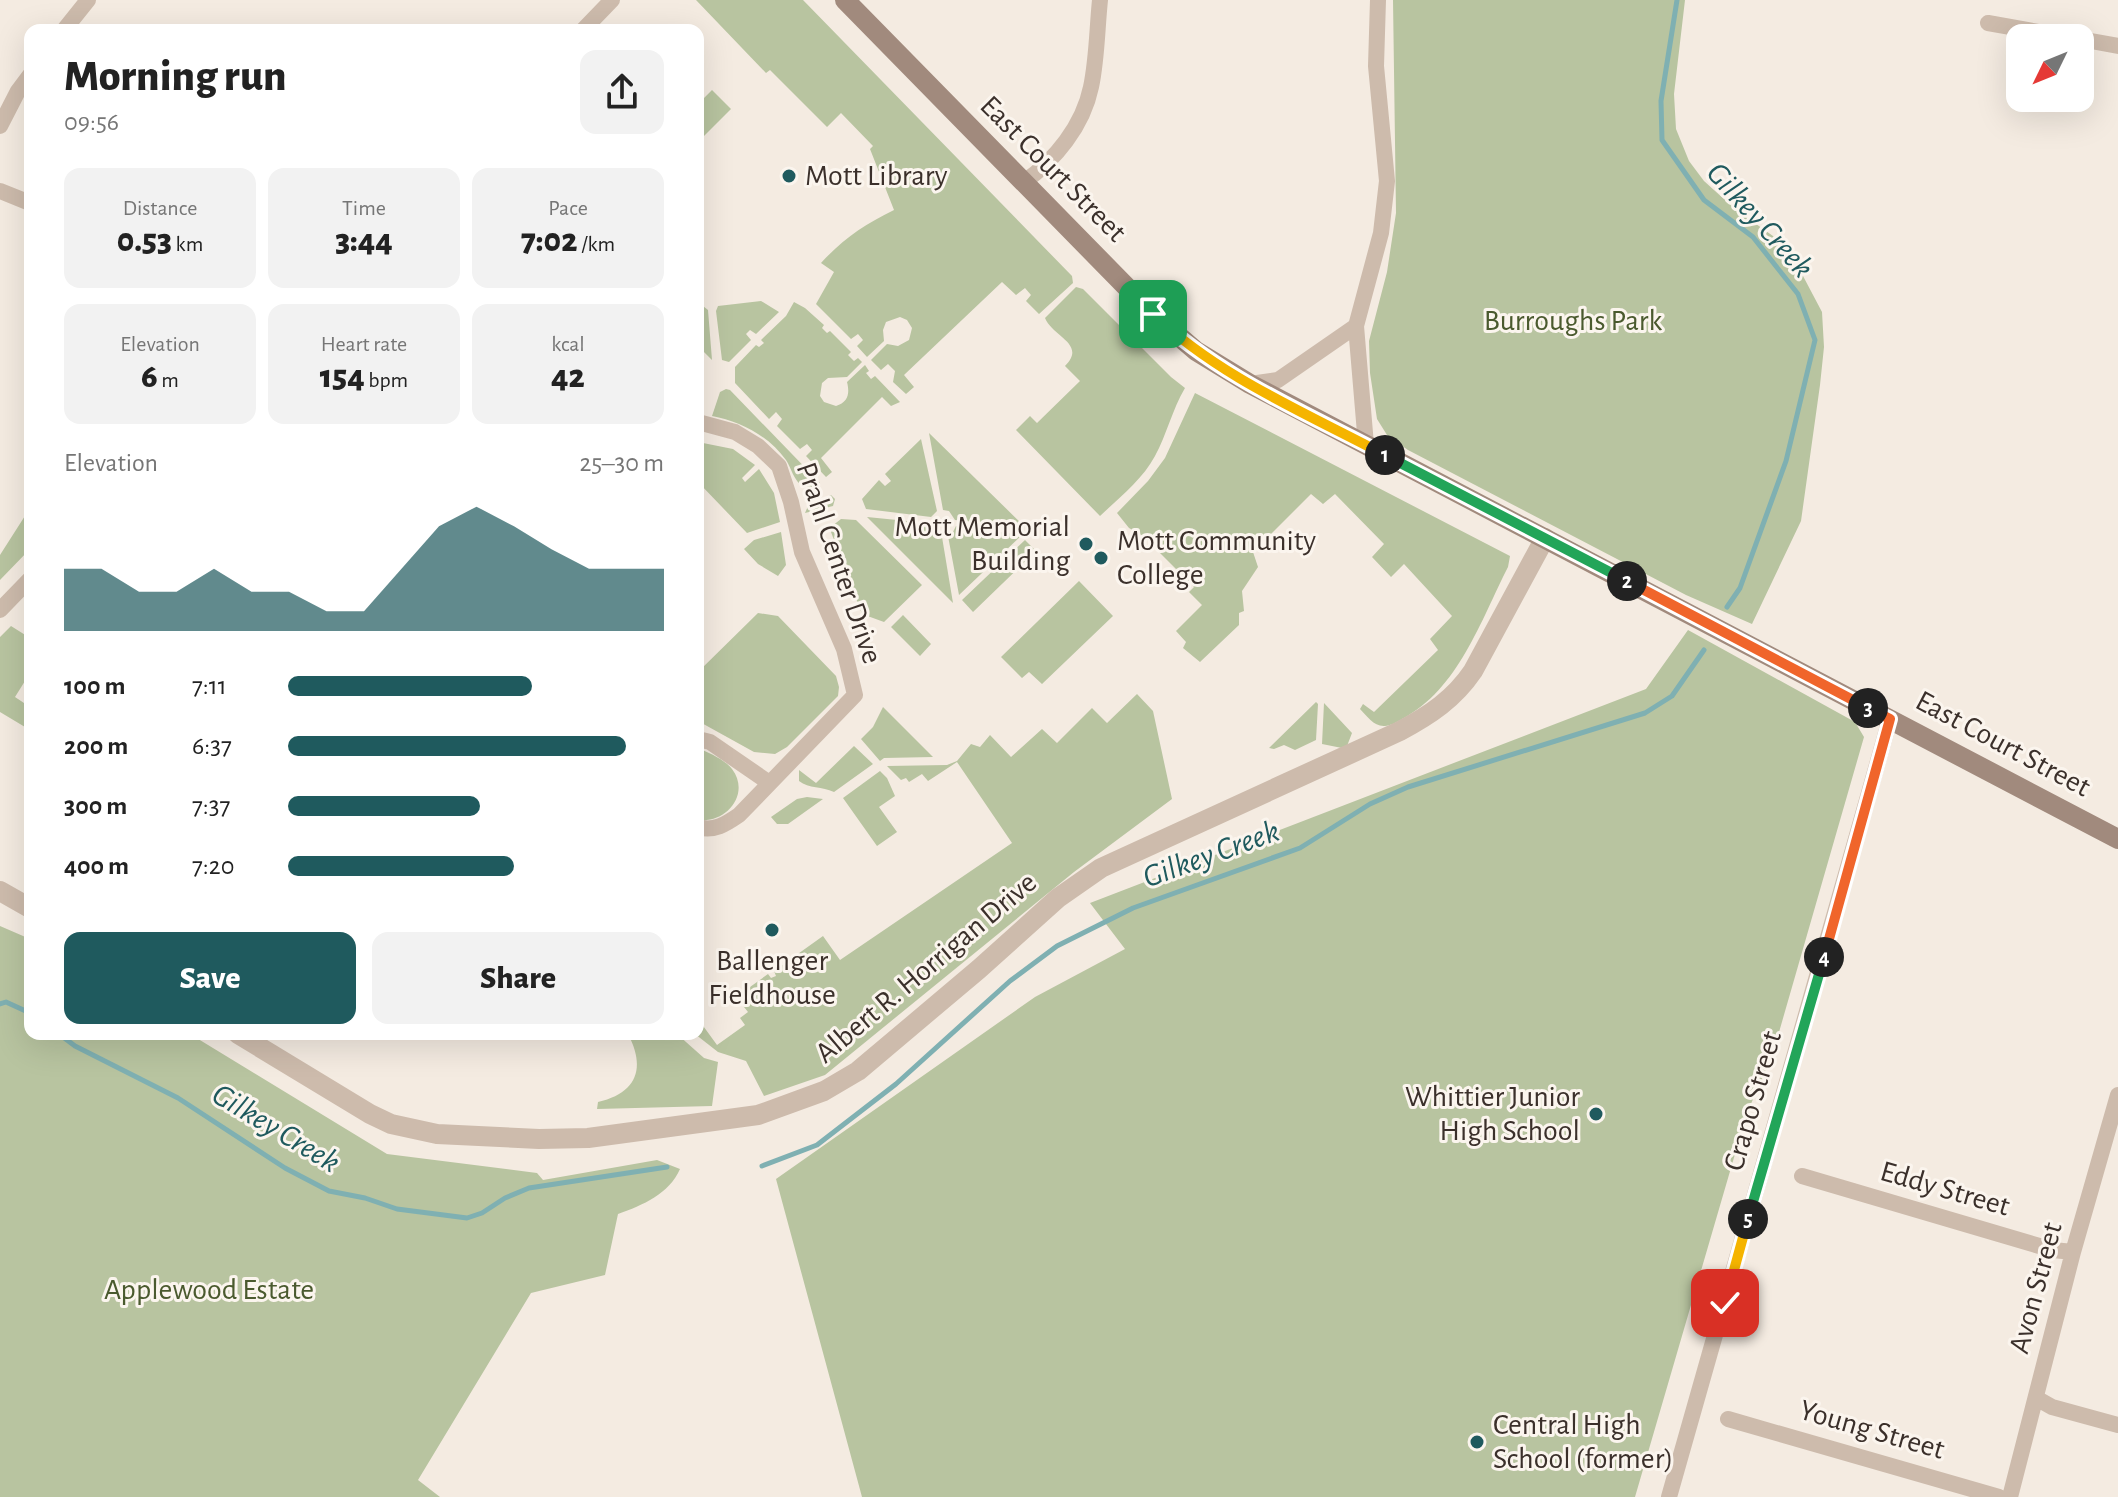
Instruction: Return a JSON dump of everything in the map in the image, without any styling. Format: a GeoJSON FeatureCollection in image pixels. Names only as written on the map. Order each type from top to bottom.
{"type":"FeatureCollection","features":[{"type":"Feature","properties":{"kind":"main road","name":"East Court Street"},"geometry":{"type":"LineString","coordinates":[[845,0],[1173,333],[1196,351],[1250,384],[2118,839]]}},
{"type":"Feature","properties":{"kind":"street"},"geometry":{"type":"LineString","coordinates":[[69,24],[88,0]]}},
{"type":"Feature","properties":{"kind":"street"},"geometry":{"type":"LineString","coordinates":[[589,24],[612,0]]}},
{"type":"Feature","properties":{"kind":"street"},"geometry":{"type":"LineString","coordinates":[[1024,182],[1045,167],[1072,135],[1091,89],[1100,0]]}},
{"type":"Feature","properties":{"kind":"street"},"geometry":{"type":"LineString","coordinates":[[1366,445],[1356,326],[1381,233],[1387,181],[1376,66],[1378,0]]}},
{"type":"Feature","properties":{"kind":"street"},"geometry":{"type":"LineString","coordinates":[[1988,23],[2006,26]]}},
{"type":"Feature","properties":{"kind":"street"},"geometry":{"type":"LineString","coordinates":[[2094,42],[2118,46]]}},
{"type":"Feature","properties":{"kind":"street"},"geometry":{"type":"LineString","coordinates":[[0,126],[24,83]]}},
{"type":"Feature","properties":{"kind":"street"},"geometry":{"type":"LineString","coordinates":[[0,191],[24,201]]}},
{"type":"Feature","properties":{"kind":"street"},"geometry":{"type":"LineString","coordinates":[[1250,384],[1278,380],[1356,326]]}},
{"type":"Feature","properties":{"kind":"street","name":"Prahl Center Drive"},"geometry":{"type":"LineString","coordinates":[[704,424],[735,432],[758,446],[779,466],[802,552],[844,649],[855,695],[739,815],[722,827],[704,827]]}},
{"type":"Feature","properties":{"kind":"street","name":"Albert R. Horrigan Drive"},"geometry":{"type":"LineString","coordinates":[[248,1040],[370,1114],[391,1124],[437,1134],[588,1138],[736,1119],[799,1102],[858,1071],[1058,898],[1101,868],[1400,731],[1437,710],[1464,685],[1473,671],[1545,538]]}},
{"type":"Feature","properties":{"kind":"street"},"geometry":{"type":"LineString","coordinates":[[0,610],[24,585]]}},
{"type":"Feature","properties":{"kind":"street","name":"Crapo Street"},"geometry":{"type":"LineString","coordinates":[[1669,1497],[1890,719]]}},
{"type":"Feature","properties":{"kind":"street"},"geometry":{"type":"LineString","coordinates":[[704,740],[768,782]]}},
{"type":"Feature","properties":{"kind":"street"},"geometry":{"type":"LineString","coordinates":[[0,891],[24,905]]}},
{"type":"Feature","properties":{"kind":"street","name":"Avon Street"},"geometry":{"type":"LineString","coordinates":[[2010,1497],[2073,1252],[2118,1095]]}},
{"type":"Feature","properties":{"kind":"street","name":"Eddy Street"},"geometry":{"type":"LineString","coordinates":[[1802,1176],[2053,1250],[2073,1252]]}},
{"type":"Feature","properties":{"kind":"street"},"geometry":{"type":"LineString","coordinates":[[2036,1398],[2052,1407],[2118,1425]]}},
{"type":"Feature","properties":{"kind":"street","name":"Young Street"},"geometry":{"type":"LineString","coordinates":[[1728,1419],[1999,1497]]}},
{"type":"Feature","properties":{"kind":"green space"},"geometry":{"type":"Polygon","coordinates":[[[696,0],[803,0],[1072,276],[1073,283],[1039,314],[1026,301],[1031,295],[1025,288],[1016,295],[1002,282],[904,375],[914,387],[906,394],[893,382],[895,371],[888,364],[881,370],[871,360],[887,344],[898,346],[909,340],[912,328],[907,320],[900,317],[886,322],[884,341],[867,357],[857,346],[863,340],[858,334],[851,339],[816,304],[834,272],[821,263],[855,233],[894,210],[870,149],[873,146],[841,113],[827,127],[770,70],[766,73],[696,0]]]}},
{"type":"Feature","properties":{"kind":"green space","name":"Burroughs Park"},"geometry":{"type":"Polygon","coordinates":[[[1393,0],[1685,0],[1674,94],[1676,129],[1689,161],[1704,181],[1735,209],[1773,236],[1803,276],[1822,312],[1824,347],[1801,521],[1752,624],[1686,595],[1408,450],[1387,435],[1377,419],[1369,341],[1387,272],[1396,213],[1393,0]]]}},
{"type":"Feature","properties":{"kind":"green space"},"geometry":{"type":"Polygon","coordinates":[[[712,90],[731,109],[704,136],[704,98],[712,90]]]}},
{"type":"Feature","properties":{"kind":"green space"},"geometry":{"type":"Polygon","coordinates":[[[1076,287],[1083,289],[1185,388],[1150,465],[1100,516],[1016,430],[1030,416],[1037,423],[1080,381],[1065,366],[1071,358],[1070,346],[1045,318],[1076,287]]]}},
{"type":"Feature","properties":{"kind":"green space"},"geometry":{"type":"Polygon","coordinates":[[[761,301],[779,312],[756,334],[750,330],[746,334],[751,340],[729,362],[722,360],[718,306],[761,301]]]}},
{"type":"Feature","properties":{"kind":"green space"},"geometry":{"type":"Polygon","coordinates":[[[794,302],[824,325],[822,328],[827,333],[830,331],[851,352],[848,355],[854,361],[858,358],[862,362],[847,377],[828,378],[822,383],[820,396],[824,402],[836,406],[846,400],[847,382],[865,365],[871,379],[875,376],[900,402],[891,406],[882,397],[821,458],[832,472],[826,477],[806,456],[812,450],[807,444],[800,449],[777,426],[782,419],[776,412],[769,419],[735,383],[735,367],[756,345],[759,347],[764,343],[761,340],[786,316],[794,302]]]}},
{"type":"Feature","properties":{"kind":"green space"},"geometry":{"type":"Polygon","coordinates":[[[704,307],[708,310],[712,360],[704,352],[704,307]]]}},
{"type":"Feature","properties":{"kind":"green space"},"geometry":{"type":"Polygon","coordinates":[[[726,389],[820,483],[803,486],[779,451],[762,437],[743,426],[712,416],[720,392],[726,389]]]}},
{"type":"Feature","properties":{"kind":"green space"},"geometry":{"type":"Polygon","coordinates":[[[1195,393],[1510,556],[1508,567],[1466,652],[1453,672],[1422,706],[1385,726],[1374,723],[1360,709],[1363,704],[1374,712],[1438,650],[1430,639],[1452,616],[1404,564],[1391,577],[1372,557],[1384,544],[1335,494],[1323,504],[1311,494],[1253,552],[1258,567],[1242,591],[1244,611],[1239,613],[1239,625],[1200,662],[1183,648],[1186,642],[1176,631],[1202,605],[1189,592],[1194,587],[1143,536],[1129,528],[1117,513],[1165,458],[1195,393]]]}},
{"type":"Feature","properties":{"kind":"green space"},"geometry":{"type":"Polygon","coordinates":[[[929,433],[1025,527],[955,520],[949,511],[943,510],[929,433]]]}},
{"type":"Feature","properties":{"kind":"green space"},"geometry":{"type":"Polygon","coordinates":[[[921,439],[937,511],[931,517],[866,509],[862,499],[879,480],[885,486],[891,481],[885,474],[921,439]]]}},
{"type":"Feature","properties":{"kind":"green space"},"geometry":{"type":"Polygon","coordinates":[[[704,443],[733,449],[755,465],[742,478],[745,482],[759,469],[774,493],[780,522],[747,533],[704,488],[704,443]]]}},
{"type":"Feature","properties":{"kind":"green space"},"geometry":{"type":"Polygon","coordinates":[[[831,495],[835,499],[833,506],[805,513],[809,504],[831,495]]]}},
{"type":"Feature","properties":{"kind":"green space"},"geometry":{"type":"Polygon","coordinates":[[[24,517],[24,555],[0,580],[0,555],[24,517]]]}},
{"type":"Feature","properties":{"kind":"green space"},"geometry":{"type":"Polygon","coordinates":[[[867,517],[927,523],[932,533],[942,537],[953,603],[867,517]]]}},
{"type":"Feature","properties":{"kind":"green space"},"geometry":{"type":"Polygon","coordinates":[[[841,519],[856,520],[922,585],[884,622],[862,614],[831,532],[832,526],[841,519]]]}},
{"type":"Feature","properties":{"kind":"green space"},"geometry":{"type":"Polygon","coordinates":[[[956,526],[1022,535],[959,595],[948,536],[956,526]]]}},
{"type":"Feature","properties":{"kind":"green space"},"geometry":{"type":"Polygon","coordinates":[[[781,532],[786,565],[778,576],[758,564],[744,549],[754,540],[781,532]]]}},
{"type":"Feature","properties":{"kind":"green space"},"geometry":{"type":"Polygon","coordinates":[[[1025,540],[1036,551],[973,612],[962,600],[1025,540]]]}},
{"type":"Feature","properties":{"kind":"green space"},"geometry":{"type":"Polygon","coordinates":[[[1079,581],[1113,616],[1042,684],[1029,672],[1022,678],[1001,657],[1079,581]]]}},
{"type":"Feature","properties":{"kind":"green space"},"geometry":{"type":"Polygon","coordinates":[[[758,613],[778,616],[836,676],[838,696],[787,747],[775,754],[754,752],[704,724],[704,666],[758,613]]]}},
{"type":"Feature","properties":{"kind":"green space"},"geometry":{"type":"Polygon","coordinates":[[[903,615],[931,644],[920,656],[891,627],[903,615]]]}},
{"type":"Feature","properties":{"kind":"green space"},"geometry":{"type":"Polygon","coordinates":[[[11,626],[24,634],[24,683],[15,697],[24,703],[24,726],[0,712],[0,637],[11,626]]]}},
{"type":"Feature","properties":{"kind":"green space"},"geometry":{"type":"Polygon","coordinates":[[[1688,630],[1855,722],[1864,737],[1773,1053],[1747,1113],[1635,1497],[862,1497],[776,1179],[1035,997],[1125,949],[1090,903],[1646,689],[1688,630]]]}},
{"type":"Feature","properties":{"kind":"green space"},"geometry":{"type":"Polygon","coordinates":[[[1137,694],[1153,711],[1172,799],[1074,872],[825,1075],[764,1096],[746,1061],[718,1052],[703,1040],[704,1027],[717,1045],[745,1025],[740,1018],[748,1012],[736,997],[768,974],[771,978],[776,976],[774,971],[823,936],[840,960],[1012,843],[957,762],[928,781],[922,774],[909,782],[906,778],[901,780],[887,766],[947,765],[957,761],[971,744],[980,747],[990,735],[1011,757],[1042,729],[1057,743],[1092,708],[1107,723],[1137,694]]]}},
{"type":"Feature","properties":{"kind":"green space"},"geometry":{"type":"Polygon","coordinates":[[[1316,702],[1316,740],[1295,750],[1284,745],[1269,748],[1316,702]]]}},
{"type":"Feature","properties":{"kind":"green space"},"geometry":{"type":"Polygon","coordinates":[[[1324,703],[1352,733],[1347,746],[1322,744],[1324,703]]]}},
{"type":"Feature","properties":{"kind":"green space"},"geometry":{"type":"Polygon","coordinates":[[[883,707],[933,757],[884,758],[880,761],[861,739],[873,727],[883,707]]]}},
{"type":"Feature","properties":{"kind":"green space"},"geometry":{"type":"Polygon","coordinates":[[[854,746],[873,764],[834,792],[799,781],[799,770],[816,783],[854,746]]]}},
{"type":"Feature","properties":{"kind":"green space"},"geometry":{"type":"Polygon","coordinates":[[[704,751],[729,765],[739,788],[733,805],[718,817],[704,820],[704,751]]]}},
{"type":"Feature","properties":{"kind":"green space"},"geometry":{"type":"Polygon","coordinates":[[[880,771],[887,778],[895,796],[879,807],[897,832],[877,846],[843,798],[880,771]]]}},
{"type":"Feature","properties":{"kind":"green space"},"geometry":{"type":"Polygon","coordinates":[[[797,799],[823,799],[788,824],[777,824],[771,817],[797,799]]]}},
{"type":"Feature","properties":{"kind":"green space","name":"Applewood Estate"},"geometry":{"type":"Polygon","coordinates":[[[0,926],[24,936],[24,1040],[200,1040],[387,1154],[537,1173],[543,1180],[657,1160],[680,1169],[662,1192],[618,1214],[605,1275],[531,1293],[418,1480],[440,1497],[0,1497],[0,926]]]}},
{"type":"Feature","properties":{"kind":"green space"},"geometry":{"type":"Polygon","coordinates":[[[630,1040],[684,1040],[704,1058],[718,1062],[712,1106],[597,1109],[598,1102],[622,1092],[634,1077],[637,1068],[630,1040]]]}},
{"type":"Feature","properties":{"kind":"waterway","name":"Gilkey Creek"},"geometry":{"type":"LineString","coordinates":[[1677,0],[1661,101],[1662,140],[1704,200],[1753,237],[1798,294],[1815,340],[1786,461],[1740,588],[1727,607]]}},
{"type":"Feature","properties":{"kind":"waterway","name":"Gilkey Creek"},"geometry":{"type":"LineString","coordinates":[[762,1166],[817,1145],[896,1084],[1010,981],[1057,946],[1133,908],[1300,848],[1370,804],[1408,787],[1645,713],[1672,696],[1704,650]]}},
{"type":"Feature","properties":{"kind":"waterway","name":"Gilkey Creek"},"geometry":{"type":"LineString","coordinates":[[0,1004],[6,1002],[24,1010]]}},
{"type":"Feature","properties":{"kind":"waterway","name":"Gilkey Creek"},"geometry":{"type":"LineString","coordinates":[[67,1040],[178,1098],[285,1168],[329,1191],[365,1198],[397,1209],[467,1218],[529,1188],[667,1167]]}},
{"type":"Feature","properties":{"kind":"place","name":"Mott Library"},"geometry":{"type":"Point","coordinates":[789,176]}},
{"type":"Feature","properties":{"kind":"place","name":"Mott Memorial Building"},"geometry":{"type":"Point","coordinates":[1086,544]}},
{"type":"Feature","properties":{"kind":"place","name":"Mott Community College"},"geometry":{"type":"Point","coordinates":[1101,558]}},
{"type":"Feature","properties":{"kind":"place","name":"Ballenger Fieldhouse"},"geometry":{"type":"Point","coordinates":[772,930]}},
{"type":"Feature","properties":{"kind":"place","name":"Whittier Junior High School"},"geometry":{"type":"Point","coordinates":[1596,1114]}},
{"type":"Feature","properties":{"kind":"place","name":"Central High School (former)"},"geometry":{"type":"Point","coordinates":[1477,1442]}},
{"type":"Feature","properties":{"kind":"route"},"geometry":{"type":"LineString","coordinates":[[1153,314],[1196,351],[1250,384],[1890,719],[1725,1303]]}}]}
